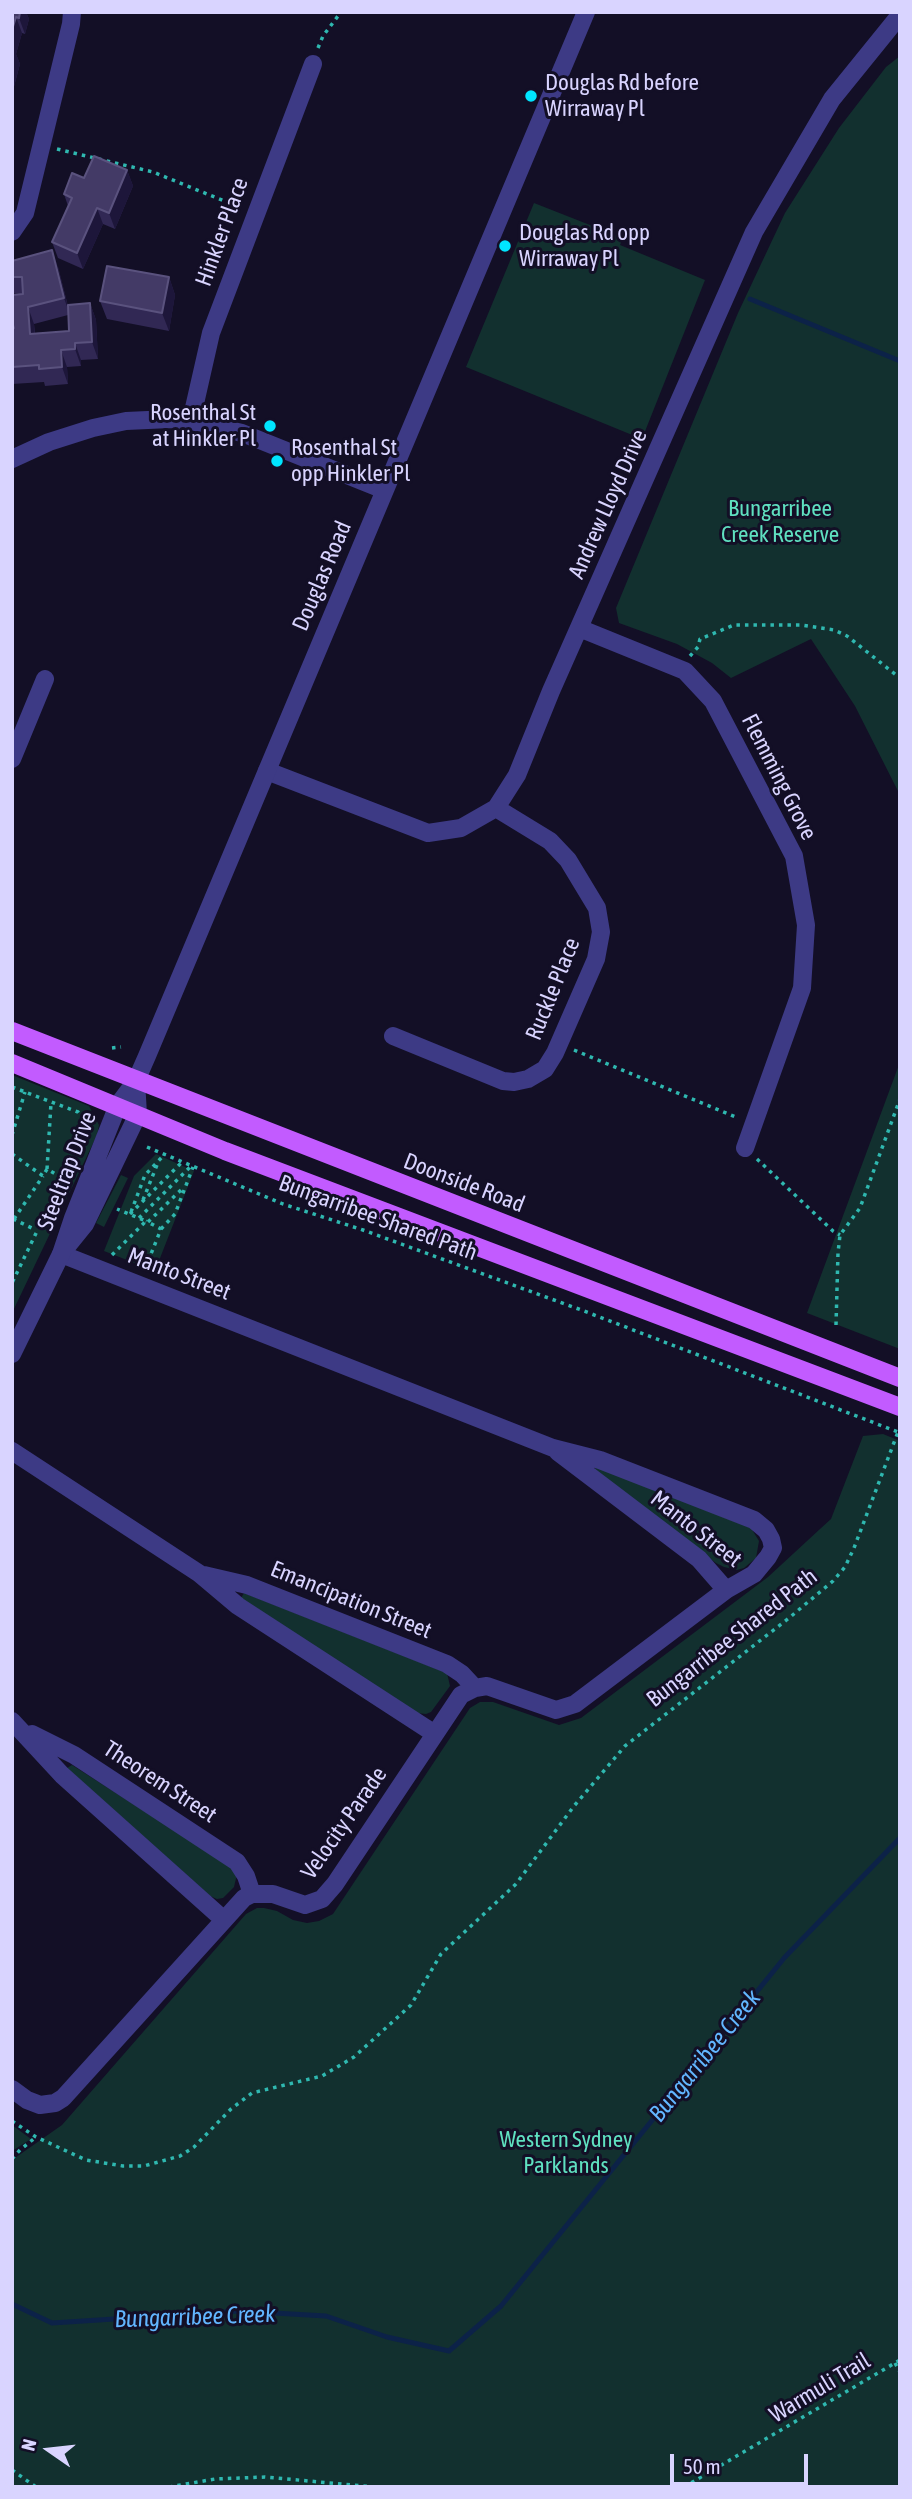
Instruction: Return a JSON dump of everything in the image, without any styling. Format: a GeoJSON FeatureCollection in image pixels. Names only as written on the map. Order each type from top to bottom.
{"type":"FeatureCollection","features":[{"type":"Feature","properties":{"kind":"main road","name":"Doonside Road"},"geometry":{"type":"LineString","coordinates":[[12,1031],[900,1378]]}},
{"type":"Feature","properties":{"kind":"main road"},"geometry":{"type":"LineString","coordinates":[[12,1063],[225,1151],[900,1408]]}},
{"type":"Feature","properties":{"kind":"street"},"geometry":{"type":"LineString","coordinates":[[12,232],[25,213],[72,12]]}},
{"type":"Feature","properties":{"kind":"street","name":"Douglas Road"},"geometry":{"type":"LineString","coordinates":[[118,1105],[136,1081],[586,12]]}},
{"type":"Feature","properties":{"kind":"street","name":"Andrew Lloyd Drive"},"geometry":{"type":"LineString","coordinates":[[267,771],[428,833],[461,828],[496,808],[517,775],[754,232],[832,99],[900,15]]}},
{"type":"Feature","properties":{"kind":"street","name":"Hinkler Place"},"geometry":{"type":"LineString","coordinates":[[191,421],[209,340],[313,64]]}},
{"type":"Feature","properties":{"kind":"street"},"geometry":{"type":"LineString","coordinates":[[12,459],[74,433],[113,423],[147,420],[191,421],[250,436],[384,491]]}},
{"type":"Feature","properties":{"kind":"street","name":"Flemming Grove"},"geometry":{"type":"LineString","coordinates":[[579,628],[685,671],[713,701],[794,856],[806,925],[802,988],[745,1148]]}},
{"type":"Feature","properties":{"kind":"street"},"geometry":{"type":"LineString","coordinates":[[12,759],[45,679]]}},
{"type":"Feature","properties":{"kind":"street","name":"Ruckle Place"},"geometry":{"type":"LineString","coordinates":[[393,1036],[503,1081],[514,1082],[528,1079],[545,1069],[559,1044],[596,959],[601,932],[597,908],[568,860],[550,841],[496,808]]}},
{"type":"Feature","properties":{"kind":"street","name":"Douglas Road"},"geometry":{"type":"LineString","coordinates":[[136,1081],[138,1114]]}},
{"type":"Feature","properties":{"kind":"street","name":"Steeltrap Drive"},"geometry":{"type":"LineString","coordinates":[[12,1354],[61,1254],[118,1105]]}},
{"type":"Feature","properties":{"kind":"street","name":"Steeltrap Drive"},"geometry":{"type":"LineString","coordinates":[[61,1254],[85,1224],[138,1114]]}},
{"type":"Feature","properties":{"kind":"street","name":"Manto Street"},"geometry":{"type":"LineString","coordinates":[[61,1254],[553,1448],[600,1460],[754,1520],[766,1530],[773,1548],[754,1574],[726,1590],[699,1559],[553,1448]]}},
{"type":"Feature","properties":{"kind":"street","name":"Emancipation Street"},"geometry":{"type":"LineString","coordinates":[[12,1451],[201,1574],[238,1606],[435,1734]]}},
{"type":"Feature","properties":{"kind":"street","name":"Emancipation Street"},"geometry":{"type":"LineString","coordinates":[[201,1574],[247,1585],[447,1664],[462,1674],[475,1688]]}},
{"type":"Feature","properties":{"kind":"street"},"geometry":{"type":"LineString","coordinates":[[475,1688],[487,1686],[547,1708],[565,1709],[726,1590]]}},
{"type":"Feature","properties":{"kind":"street","name":"Velocity Parade"},"geometry":{"type":"LineString","coordinates":[[252,1894],[273,1894],[305,1905],[322,1899],[335,1884],[457,1700],[475,1688]]}},
{"type":"Feature","properties":{"kind":"street","name":"Theorem Street"},"geometry":{"type":"LineString","coordinates":[[17,1725],[74,1755],[237,1862],[252,1894]]}},
{"type":"Feature","properties":{"kind":"street","name":"Theorem Street"},"geometry":{"type":"LineString","coordinates":[[17,1725],[62,1775],[224,1920]]}},
{"type":"Feature","properties":{"kind":"street"},"geometry":{"type":"LineString","coordinates":[[12,2089],[27,2100],[40,2105],[55,2103],[63,2098],[244,1898],[252,1894]]}},
{"type":"Feature","properties":{"kind":"path"},"geometry":{"type":"LineString","coordinates":[[313,64],[323,36],[341,12]]}},
{"type":"Feature","properties":{"kind":"path"},"geometry":{"type":"LineString","coordinates":[[41,145],[153,172],[255,213]]}},
{"type":"Feature","properties":{"kind":"path"},"geometry":{"type":"LineString","coordinates":[[685,671],[700,639],[734,625],[774,624],[834,630],[859,644],[900,678]]}},
{"type":"Feature","properties":{"kind":"path"},"geometry":{"type":"LineString","coordinates":[[559,1044],[754,1124]]}},
{"type":"Feature","properties":{"kind":"path"},"geometry":{"type":"LineString","coordinates":[[112,1048],[121,1047]]}},
{"type":"Feature","properties":{"kind":"path"},"geometry":{"type":"LineString","coordinates":[[12,1087],[78,1112],[85,1122],[62,1178],[12,1283]]}},
{"type":"Feature","properties":{"kind":"path"},"geometry":{"type":"LineString","coordinates":[[12,1135],[25,1091]]}},
{"type":"Feature","properties":{"kind":"path"},"geometry":{"type":"LineString","coordinates":[[836,1325],[840,1235],[860,1208],[900,1099]]}},
{"type":"Feature","properties":{"kind":"path"},"geometry":{"type":"LineString","coordinates":[[36,1230],[13,1219],[47,1169],[51,1103]]}},
{"type":"Feature","properties":{"kind":"path","name":"Bungarribee Shared Path"},"geometry":{"type":"LineString","coordinates":[[12,2121],[36,2137],[69,2153],[104,2164],[144,2166],[180,2156],[194,2147],[231,2109],[252,2093],[308,2081],[354,2057],[411,2005],[441,1954],[516,1884],[573,1806],[625,1746],[833,1581],[845,1567],[854,1548],[899,1432],[584,1311],[363,1230],[283,1204],[147,1147]]}},
{"type":"Feature","properties":{"kind":"path"},"geometry":{"type":"LineString","coordinates":[[745,1148],[840,1235]]}},
{"type":"Feature","properties":{"kind":"path"},"geometry":{"type":"LineString","coordinates":[[12,1154],[43,1176]]}},
{"type":"Feature","properties":{"kind":"path"},"geometry":{"type":"LineString","coordinates":[[130,1214],[145,1175],[165,1154]]}},
{"type":"Feature","properties":{"kind":"path"},"geometry":{"type":"LineString","coordinates":[[143,1202],[159,1161]]}},
{"type":"Feature","properties":{"kind":"path"},"geometry":{"type":"LineString","coordinates":[[130,1214],[182,1162]]}},
{"type":"Feature","properties":{"kind":"path"},"geometry":{"type":"LineString","coordinates":[[139,1218],[192,1167]]}},
{"type":"Feature","properties":{"kind":"path"},"geometry":{"type":"LineString","coordinates":[[145,1269],[161,1229],[175,1214],[192,1167]]}},
{"type":"Feature","properties":{"kind":"path"},"geometry":{"type":"LineString","coordinates":[[47,1169],[62,1178]]}},
{"type":"Feature","properties":{"kind":"path"},"geometry":{"type":"LineString","coordinates":[[110,1256],[186,1184]]}},
{"type":"Feature","properties":{"kind":"path"},"geometry":{"type":"LineString","coordinates":[[117,1209],[161,1229]]}},
{"type":"Feature","properties":{"kind":"path"},"geometry":{"type":"LineString","coordinates":[[12,2157],[36,2137]]}},
{"type":"Feature","properties":{"kind":"path","name":"Warmuli Trail"},"geometry":{"type":"LineString","coordinates":[[684,2487],[900,2360]]}},
{"type":"Feature","properties":{"kind":"path"},"geometry":{"type":"LineString","coordinates":[[895,2363],[900,2372]]}},
{"type":"Feature","properties":{"kind":"path"},"geometry":{"type":"LineString","coordinates":[[12,2470],[36,2487]]}},
{"type":"Feature","properties":{"kind":"path"},"geometry":{"type":"LineString","coordinates":[[169,2487],[215,2479],[265,2477],[374,2487]]}},
{"type":"Feature","properties":{"kind":"green space","name":"Bungarribee Creek Reserve"},"geometry":{"type":"Polygon","coordinates":[[[900,56],[900,795],[855,706],[811,639],[731,678],[712,663],[677,644],[619,623],[616,608],[738,313],[785,213],[839,128],[886,67],[900,56]]]}},
{"type":"Feature","properties":{"kind":"green space"},"geometry":{"type":"Polygon","coordinates":[[[534,203],[623,238],[620,245],[705,280],[642,439],[466,367],[534,203]]]}},
{"type":"Feature","properties":{"kind":"green space"},"geometry":{"type":"Polygon","coordinates":[[[900,1062],[900,1349],[807,1313],[900,1062]]]}},
{"type":"Feature","properties":{"kind":"green space"},"geometry":{"type":"Polygon","coordinates":[[[12,1075],[89,1106],[99,1125],[97,1135],[12,1313],[12,1075]]]}},
{"type":"Feature","properties":{"kind":"green space"},"geometry":{"type":"Polygon","coordinates":[[[156,1154],[194,1171],[155,1271],[104,1251],[134,1176],[156,1154]]]}},
{"type":"Feature","properties":{"kind":"green space"},"geometry":{"type":"Polygon","coordinates":[[[121,1175],[128,1178],[104,1227],[96,1223],[121,1175]]]}},
{"type":"Feature","properties":{"kind":"green space","name":"Western Sydney Parklands"},"geometry":{"type":"Polygon","coordinates":[[[883,1434],[900,1441],[900,2487],[12,2487],[12,2160],[62,2125],[246,1914],[257,1908],[264,1908],[307,1923],[333,1914],[470,1708],[480,1702],[493,1702],[559,1725],[581,1718],[768,1577],[831,1519],[863,1436],[883,1434]]]}},
{"type":"Feature","properties":{"kind":"green space"},"geometry":{"type":"Polygon","coordinates":[[[596,1467],[751,1528],[759,1541],[756,1558],[737,1570],[716,1563],[596,1475],[596,1467]]]}},
{"type":"Feature","properties":{"kind":"green space"},"geometry":{"type":"Polygon","coordinates":[[[244,1593],[447,1673],[450,1686],[431,1712],[417,1713],[241,1598],[244,1593]]]}},
{"type":"Feature","properties":{"kind":"green space"},"geometry":{"type":"Polygon","coordinates":[[[72,1765],[227,1864],[237,1874],[234,1887],[223,1898],[210,1896],[67,1768],[72,1765]]]}},
{"type":"Feature","properties":{"kind":"green space"},"geometry":{"type":"Polygon","coordinates":[[[12,2125],[31,2139],[12,2151],[12,2125]]]}},
{"type":"Feature","properties":{"kind":"building"},"geometry":{"type":"Polygon","coordinates":[[[12,12],[20,12],[12,30],[12,12]]]}},
{"type":"Feature","properties":{"kind":"building"},"geometry":{"type":"Polygon","coordinates":[[[94,156],[127,170],[109,213],[97,208],[77,253],[52,242],[72,198],[64,194],[72,173],[84,178],[94,156]]]}},
{"type":"Feature","properties":{"kind":"building"},"geometry":{"type":"Polygon","coordinates":[[[52,250],[64,298],[28,307],[30,334],[69,331],[68,305],[90,303],[92,342],[75,343],[75,349],[61,350],[62,367],[12,367],[12,295],[23,294],[22,277],[12,277],[12,261],[52,250]]]}},
{"type":"Feature","properties":{"kind":"building"},"geometry":{"type":"Polygon","coordinates":[[[107,266],[169,277],[162,313],[100,301],[107,266]]]}},
{"type":"Feature","properties":{"kind":"waterway"},"geometry":{"type":"LineString","coordinates":[[750,299],[900,361]]}},
{"type":"Feature","properties":{"kind":"waterway","name":"Bungarribee Creek"},"geometry":{"type":"LineString","coordinates":[[12,2304],[52,2323],[239,2311],[326,2316],[387,2337],[449,2351],[501,2306],[785,1957],[900,1838]]}},
{"type":"Feature","properties":{"kind":"place","name":"Douglas Rd before Wirraway Pl"},"geometry":{"type":"Point","coordinates":[531,96]}},
{"type":"Feature","properties":{"kind":"place","name":"Douglas Rd opp Wirraway Pl"},"geometry":{"type":"Point","coordinates":[505,246]}},
{"type":"Feature","properties":{"kind":"place","name":"Rosenthal St at Hinkler Pl"},"geometry":{"type":"Point","coordinates":[270,426]}},
{"type":"Feature","properties":{"kind":"place","name":"Rosenthal St opp Hinkler Pl"},"geometry":{"type":"Point","coordinates":[277,461]}}]}
